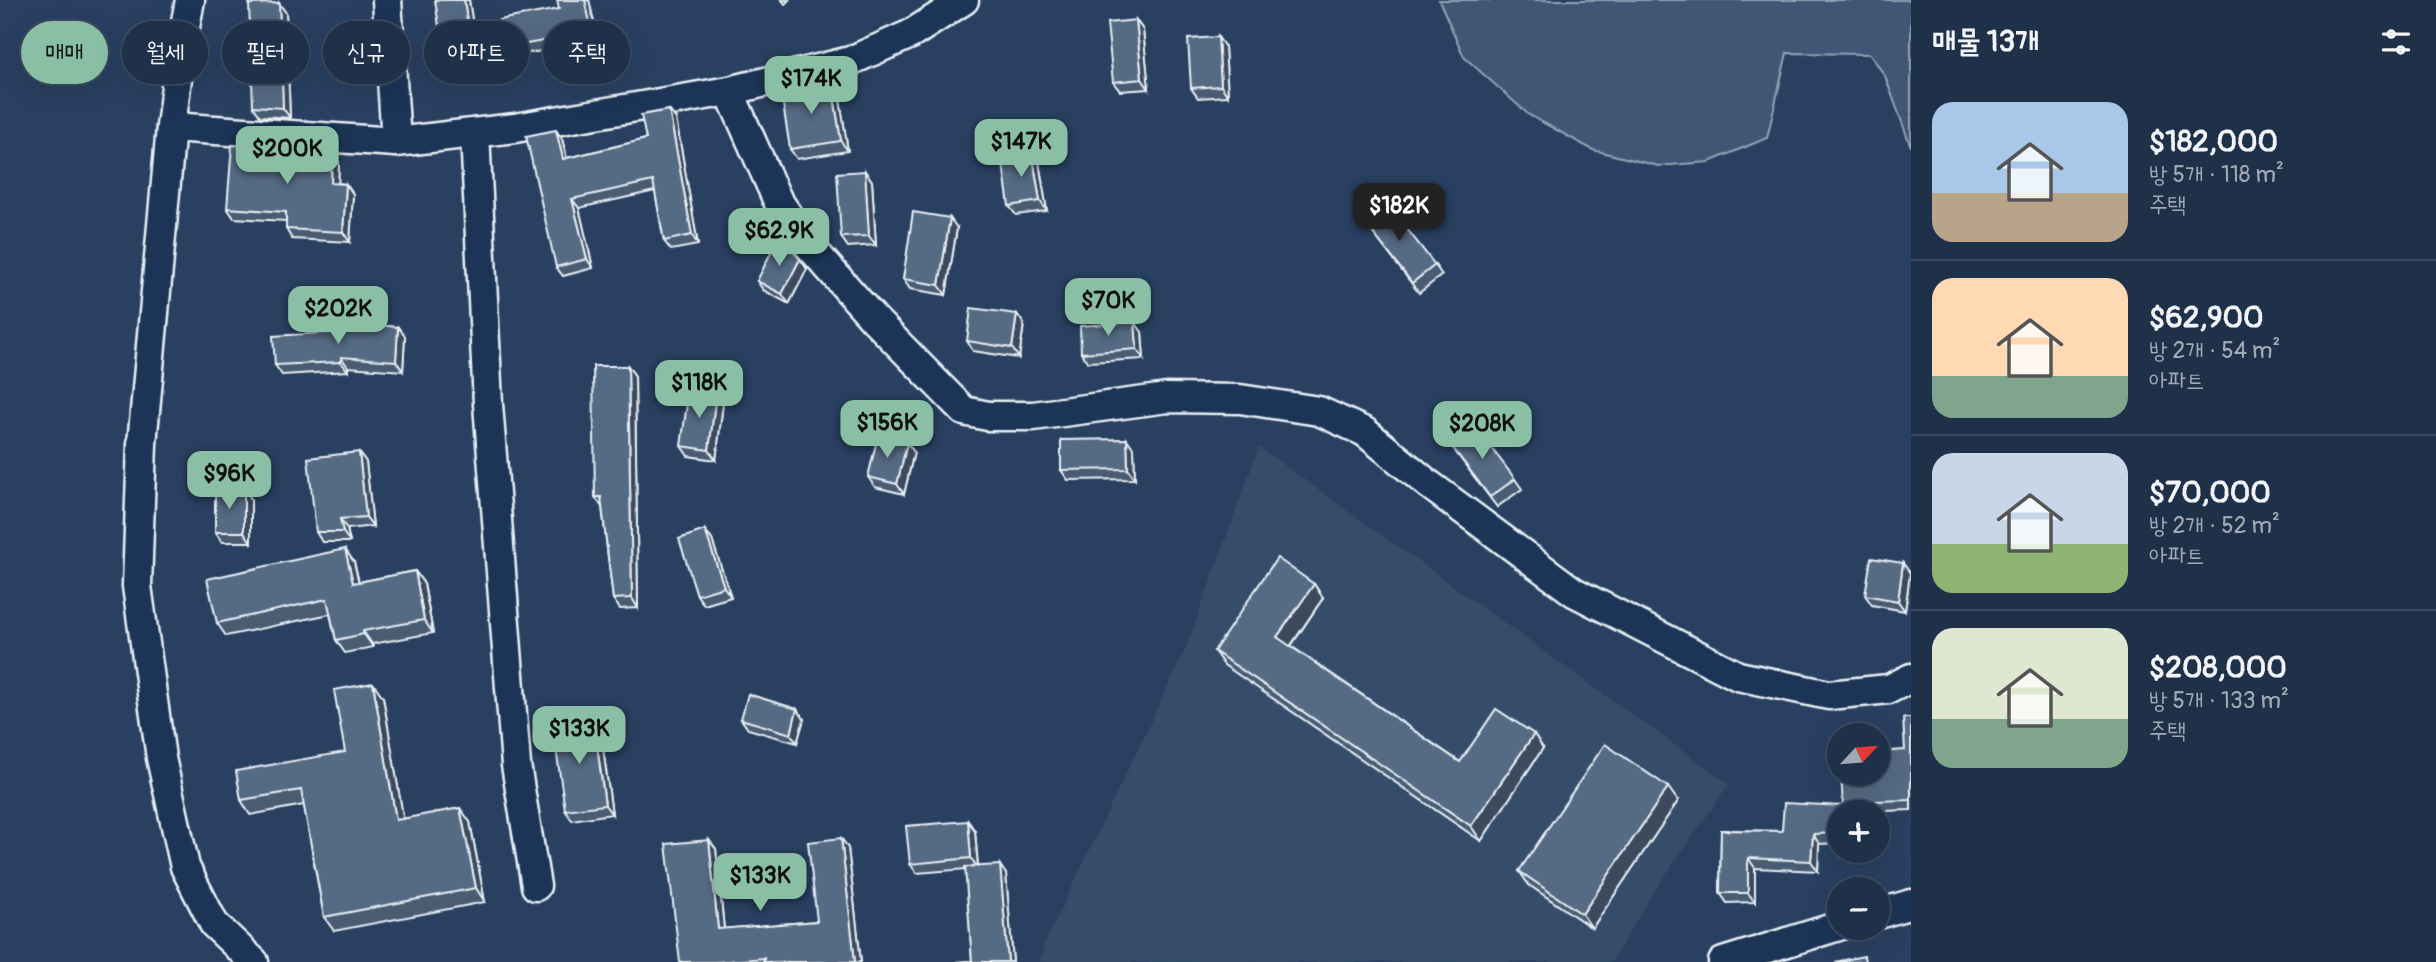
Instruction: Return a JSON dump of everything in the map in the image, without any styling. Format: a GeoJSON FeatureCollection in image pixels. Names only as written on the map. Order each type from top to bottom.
{"type":"FeatureCollection","features":[{"type":"Feature","properties":{"kind":"street"},"geometry":{"type":"LineString","coordinates":[[190,0],[171,127],[142,444],[137,586],[161,758],[185,867],[214,924],[254,962]]}},
{"type":"Feature","properties":{"kind":"street"},"geometry":{"type":"LineString","coordinates":[[387,0],[396,142]]}},
{"type":"Feature","properties":{"kind":"street"},"geometry":{"type":"LineString","coordinates":[[171,127],[396,142],[515,128],[729,91],[850,61],[911,34],[964,0]]}},
{"type":"Feature","properties":{"kind":"street"},"geometry":{"type":"LineString","coordinates":[[729,91],[777,199],[805,241],[874,318],[964,411],[988,416],[1033,416],[1167,398],[1240,399],[1319,411],[1365,432],[1427,483],[1574,592],[1738,676],[1829,695],[1889,689],[1911,678]]}},
{"type":"Feature","properties":{"kind":"street"},"geometry":{"type":"LineString","coordinates":[[475,133],[488,404],[516,765],[536,886]]}},
{"type":"Feature","properties":{"kind":"street"},"geometry":{"type":"LineString","coordinates":[[1890,910],[1911,904]]}},
{"type":"Feature","properties":{"kind":"street"},"geometry":{"type":"LineString","coordinates":[[1723,962],[1827,930]]}},
{"type":"Feature","properties":{"kind":"shaded area"},"geometry":{"type":"Polygon","coordinates":[[[1439,0],[1911,0],[1911,147],[1885,76],[1870,54],[1787,53],[1767,138],[1709,162],[1658,166],[1593,150],[1529,115],[1464,57],[1439,0]]]}},
{"type":"Feature","properties":{"kind":"shaded area"},"geometry":{"type":"Polygon","coordinates":[[[1259,447],[1729,784],[1653,893],[1611,962],[1040,962],[1044,945],[1187,646],[1259,447]]]}},
{"type":"Feature","properties":{"kind":"building"},"geometry":{"type":"Polygon","coordinates":[[[435,0],[464,0],[467,21],[438,21],[435,0]]]}},
{"type":"Feature","properties":{"kind":"building"},"geometry":{"type":"Polygon","coordinates":[[[557,0],[585,0],[590,21],[543,21],[543,41],[529,44],[529,21],[499,21],[499,20],[559,9],[557,0]]]}},
{"type":"Feature","properties":{"kind":"building"},"geometry":{"type":"Polygon","coordinates":[[[279,3],[280,21],[250,21],[249,4],[279,3]]]}},
{"type":"Feature","properties":{"kind":"building"},"geometry":{"type":"Polygon","coordinates":[[[1136,20],[1142,79],[1113,82],[1107,23],[1136,20]]]}},
{"type":"Feature","properties":{"kind":"building"},"geometry":{"type":"Polygon","coordinates":[[[1218,37],[1221,86],[1191,88],[1188,39],[1218,37]]]}},
{"type":"Feature","properties":{"kind":"building"},"geometry":{"type":"Polygon","coordinates":[[[252,84],[282,84],[283,108],[253,106],[252,84]]]}},
{"type":"Feature","properties":{"kind":"building"},"geometry":{"type":"Polygon","coordinates":[[[832,84],[841,141],[790,149],[781,91],[832,84]]]}},
{"type":"Feature","properties":{"kind":"building"},"geometry":{"type":"Polygon","coordinates":[[[669,110],[692,235],[664,241],[653,181],[572,199],[587,259],[556,267],[526,136],[556,130],[563,159],[646,139],[641,115],[669,110]]]}},
{"type":"Feature","properties":{"kind":"building"},"geometry":{"type":"Polygon","coordinates":[[[254,140],[284,142],[285,150],[332,153],[331,183],[346,184],[343,232],[286,229],[286,212],[227,208],[232,145],[254,146],[254,140]]]}},
{"type":"Feature","properties":{"kind":"building"},"geometry":{"type":"Polygon","coordinates":[[[1032,152],[1040,201],[1009,206],[1002,157],[1032,152]]]}},
{"type":"Feature","properties":{"kind":"building"},"geometry":{"type":"Polygon","coordinates":[[[865,171],[869,236],[841,237],[837,173],[865,171]]]}},
{"type":"Feature","properties":{"kind":"building"},"geometry":{"type":"Polygon","coordinates":[[[1386,202],[1435,265],[1412,283],[1363,220],[1386,202]]]}},
{"type":"Feature","properties":{"kind":"building"},"geometry":{"type":"Polygon","coordinates":[[[913,212],[950,218],[939,285],[903,279],[913,212]]]}},
{"type":"Feature","properties":{"kind":"building"},"geometry":{"type":"Polygon","coordinates":[[[776,242],[794,252],[800,259],[782,294],[757,281],[776,242]]]}},
{"type":"Feature","properties":{"kind":"building"},"geometry":{"type":"Polygon","coordinates":[[[971,308],[1017,314],[1012,348],[967,341],[971,308]]]}},
{"type":"Feature","properties":{"kind":"building"},"geometry":{"type":"Polygon","coordinates":[[[1135,322],[1137,349],[1081,353],[1080,326],[1135,322]]]}},
{"type":"Feature","properties":{"kind":"building"},"geometry":{"type":"Polygon","coordinates":[[[358,323],[398,327],[396,361],[341,357],[341,362],[275,365],[273,336],[357,331],[358,323]]]}},
{"type":"Feature","properties":{"kind":"building"},"geometry":{"type":"Polygon","coordinates":[[[593,366],[628,366],[632,598],[613,599],[601,497],[595,497],[593,366]]]}},
{"type":"Feature","properties":{"kind":"building"},"geometry":{"type":"Polygon","coordinates":[[[689,389],[716,393],[709,450],[681,446],[689,389]]]}},
{"type":"Feature","properties":{"kind":"building"},"geometry":{"type":"Polygon","coordinates":[[[1474,425],[1515,479],[1490,497],[1450,444],[1474,425]]]}},
{"type":"Feature","properties":{"kind":"building"},"geometry":{"type":"Polygon","coordinates":[[[878,435],[907,443],[897,484],[868,477],[878,435]]]}},
{"type":"Feature","properties":{"kind":"building"},"geometry":{"type":"Polygon","coordinates":[[[1127,439],[1128,469],[1061,470],[1061,440],[1127,439]]]}},
{"type":"Feature","properties":{"kind":"building"},"geometry":{"type":"Polygon","coordinates":[[[359,452],[366,517],[340,519],[343,532],[316,532],[308,458],[359,452]]]}},
{"type":"Feature","properties":{"kind":"building"},"geometry":{"type":"Polygon","coordinates":[[[215,489],[244,489],[244,532],[215,532],[215,489]]]}},
{"type":"Feature","properties":{"kind":"building"},"geometry":{"type":"Polygon","coordinates":[[[705,530],[724,587],[697,595],[679,539],[705,530]]]}},
{"type":"Feature","properties":{"kind":"building"},"geometry":{"type":"Polygon","coordinates":[[[345,549],[353,583],[415,571],[424,620],[363,631],[364,634],[336,640],[327,599],[217,623],[207,579],[345,549]]]}},
{"type":"Feature","properties":{"kind":"building"},"geometry":{"type":"Polygon","coordinates":[[[1277,558],[1314,584],[1277,637],[1460,762],[1496,709],[1534,734],[1471,826],[1214,651],[1277,558]]]}},
{"type":"Feature","properties":{"kind":"building"},"geometry":{"type":"Polygon","coordinates":[[[1871,558],[1903,563],[1898,601],[1865,595],[1871,558]]]}},
{"type":"Feature","properties":{"kind":"building"},"geometry":{"type":"Polygon","coordinates":[[[373,683],[396,820],[460,808],[476,888],[324,917],[301,790],[241,800],[236,771],[345,752],[334,690],[373,683]]]}},
{"type":"Feature","properties":{"kind":"building"},"geometry":{"type":"Polygon","coordinates":[[[748,694],[797,709],[791,734],[741,719],[748,694]]]}},
{"type":"Feature","properties":{"kind":"building"},"geometry":{"type":"Polygon","coordinates":[[[1903,718],[1911,718],[1911,800],[1843,800],[1842,786],[1890,786],[1890,751],[1905,750],[1903,718]]]}},
{"type":"Feature","properties":{"kind":"building"},"geometry":{"type":"Polygon","coordinates":[[[594,723],[605,805],[565,810],[553,728],[594,723]]]}},
{"type":"Feature","properties":{"kind":"building"},"geometry":{"type":"Polygon","coordinates":[[[1605,744],[1668,787],[1582,914],[1519,871],[1605,744]]]}},
{"type":"Feature","properties":{"kind":"building"},"geometry":{"type":"Polygon","coordinates":[[[1784,803],[1827,805],[1827,833],[1813,834],[1811,861],[1748,858],[1748,893],[1720,893],[1721,830],[1782,831],[1784,803]]]}},
{"type":"Feature","properties":{"kind":"building"},"geometry":{"type":"Polygon","coordinates":[[[968,821],[971,858],[910,864],[906,826],[968,821]]]}},
{"type":"Feature","properties":{"kind":"building"},"geometry":{"type":"Polygon","coordinates":[[[841,838],[855,962],[764,962],[764,958],[680,962],[666,844],[709,840],[718,929],[817,921],[808,842],[841,838]]]}},
{"type":"Feature","properties":{"kind":"building"},"geometry":{"type":"Polygon","coordinates":[[[1000,865],[1008,962],[957,962],[972,961],[965,867],[1000,865]]]}},
{"type":"Feature","properties":{"kind":"building"},"geometry":{"type":"Polygon","coordinates":[[[1864,956],[1865,962],[1835,962],[1864,956]]]}}]}
